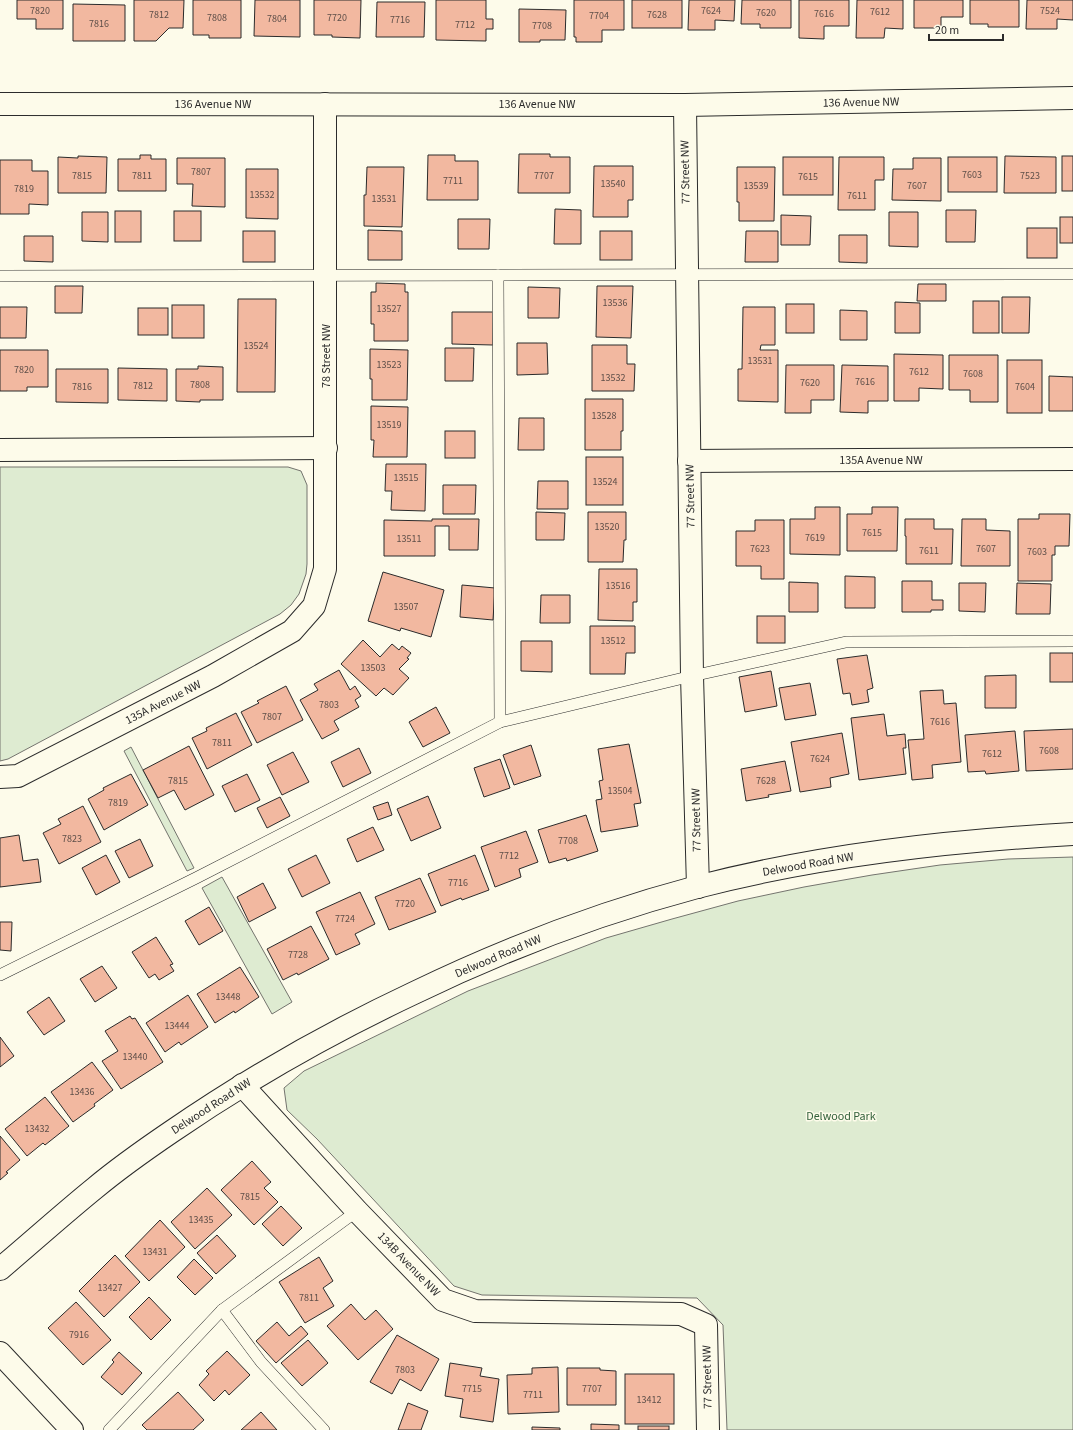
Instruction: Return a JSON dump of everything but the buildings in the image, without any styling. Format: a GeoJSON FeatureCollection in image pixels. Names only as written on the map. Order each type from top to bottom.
{"type":"FeatureCollection","features":[{"type":"Feature","properties":{"kind":"street","name":"136 Avenue NW"},"geometry":{"type":"LineString","coordinates":[[0,104],[684,105],[1073,98]]}},
{"type":"Feature","properties":{"kind":"street","name":"78 Street NW"},"geometry":{"type":"LineString","coordinates":[[314,606],[325,569],[325,104]]}},
{"type":"Feature","properties":{"kind":"street","name":"77 Street NW"},"geometry":{"type":"LineString","coordinates":[[684,105],[692,676],[698,887]]}},
{"type":"Feature","properties":{"kind":"street"},"geometry":{"type":"LineString","coordinates":[[0,450],[326,448]]}},
{"type":"Feature","properties":{"kind":"street","name":"135A Avenue NW"},"geometry":{"type":"LineString","coordinates":[[690,461],[1073,459]]}},
{"type":"Feature","properties":{"kind":"street","name":"135A Avenue NW"},"geometry":{"type":"LineString","coordinates":[[0,777],[18,776],[213,676],[292,631],[314,606]]}},
{"type":"Feature","properties":{"kind":"street","name":"Delwood Road NW"},"geometry":{"type":"LineString","coordinates":[[0,1269],[97,1186],[170,1133],[242,1085],[354,1021],[468,967],[524,944],[639,904],[698,887],[763,872],[829,859],[913,847],[997,838],[1073,834]]}},
{"type":"Feature","properties":{"kind":"street","name":"134B Avenue NW"},"geometry":{"type":"LineString","coordinates":[[242,1085],[357,1211],[443,1300],[475,1311],[681,1314],[706,1325]]}},
{"type":"Feature","properties":{"kind":"street","name":"77 Street NW"},"geometry":{"type":"LineString","coordinates":[[706,1325],[708,1430]]}},
{"type":"Feature","properties":{"kind":"street"},"geometry":{"type":"LineString","coordinates":[[0,1353],[72,1430]]}},
{"type":"Feature","properties":{"kind":"lane"},"geometry":{"type":"LineString","coordinates":[[0,276],[1073,274]]}},
{"type":"Feature","properties":{"kind":"lane"},"geometry":{"type":"LineString","coordinates":[[498,275],[500,722]]}},
{"type":"Feature","properties":{"kind":"lane"},"geometry":{"type":"LineString","coordinates":[[0,975],[196,878],[500,722],[692,676],[846,642],[1073,641]]}},
{"type":"Feature","properties":{"kind":"lane"},"geometry":{"type":"LineString","coordinates":[[109,1430],[222,1310],[357,1211]]}},
{"type":"Feature","properties":{"kind":"lane"},"geometry":{"type":"LineString","coordinates":[[222,1310],[261,1362],[324,1430]]}},
{"type":"Feature","properties":{"kind":"green space"},"geometry":{"type":"Polygon","coordinates":[[[0,467],[288,467],[301,471],[307,485],[307,564],[306,574],[299,594],[291,605],[280,614],[8,759],[0,761],[0,467]]]}},
{"type":"Feature","properties":{"kind":"green space"},"geometry":{"type":"Polygon","coordinates":[[[131,747],[194,868],[187,871],[124,751],[131,747]]]}},
{"type":"Feature","properties":{"kind":"green space","name":"Delwood Park"},"geometry":{"type":"Polygon","coordinates":[[[1073,857],[1073,1430],[727,1430],[723,1325],[697,1298],[482,1295],[454,1286],[317,1139],[287,1110],[284,1088],[304,1071],[468,991],[606,938],[738,901],[872,875],[940,865],[1008,859],[1073,857]]]}},
{"type":"Feature","properties":{"kind":"green space"},"geometry":{"type":"Polygon","coordinates":[[[222,877],[292,1002],[272,1014],[202,888],[222,877]]]}}]}
